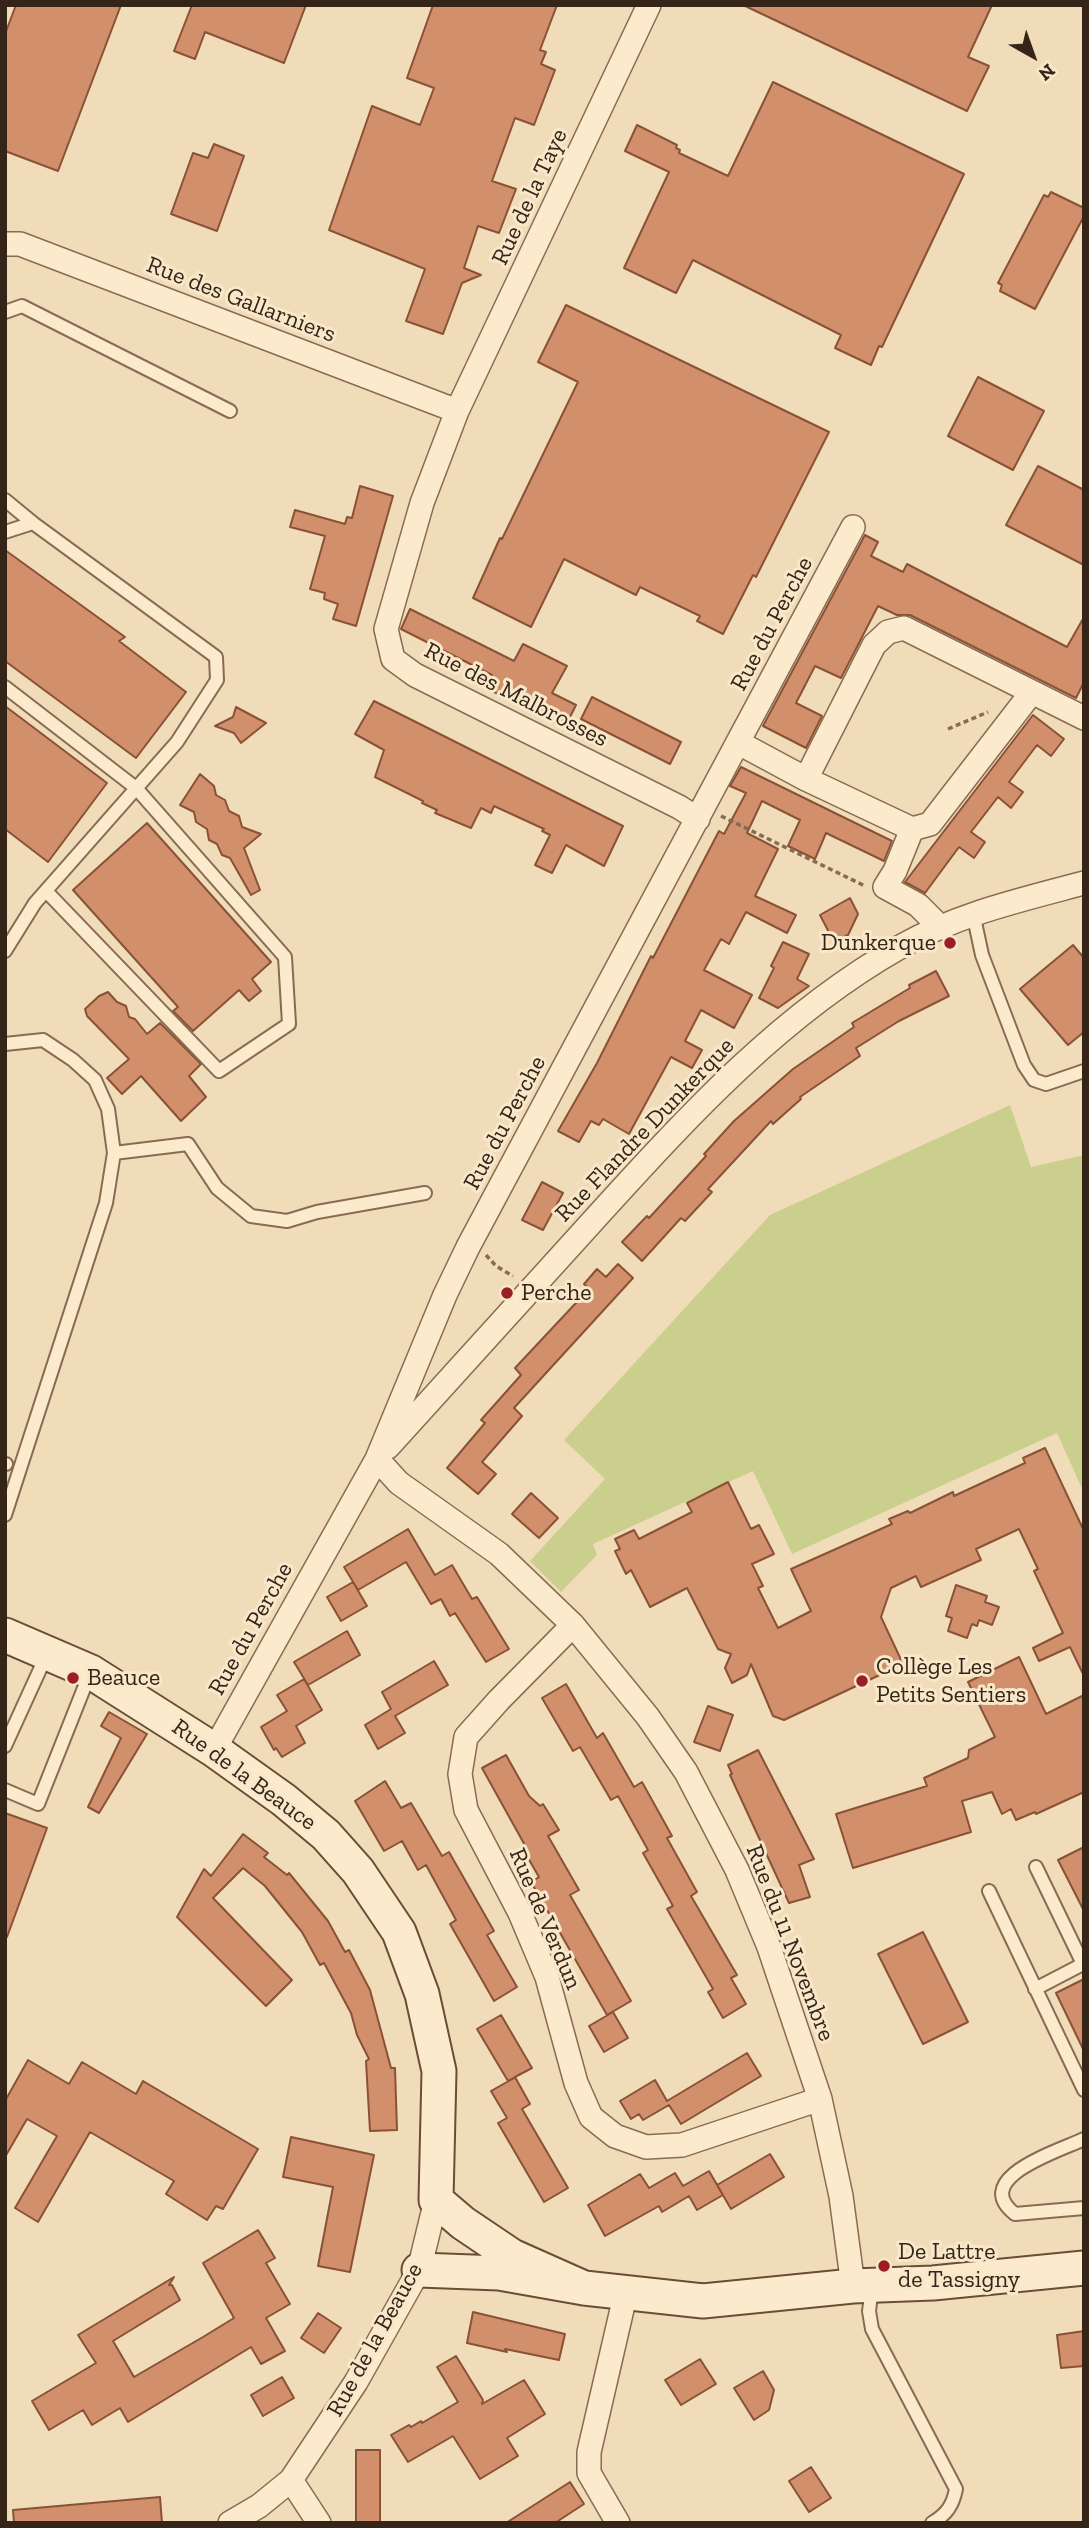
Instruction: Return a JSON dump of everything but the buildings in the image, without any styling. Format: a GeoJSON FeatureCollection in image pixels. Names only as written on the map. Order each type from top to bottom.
{"type":"FeatureCollection","features":[{"type":"Feature","properties":{"kind":"street","name":"Rue de la Taye"},"geometry":{"type":"LineString","coordinates":[[457,411],[649,5]]}},
{"type":"Feature","properties":{"kind":"street","name":"Rue des Gallarniers"},"geometry":{"type":"LineString","coordinates":[[5,244],[20,244],[457,411]]}},
{"type":"Feature","properties":{"kind":"street","name":"Rue des Malbrosses"},"geometry":{"type":"LineString","coordinates":[[457,411],[422,503],[386,629],[393,659],[415,675],[679,807],[701,813]]}},
{"type":"Feature","properties":{"kind":"street","name":"Rue du Perche"},"geometry":{"type":"LineString","coordinates":[[214,1750],[377,1459],[445,1295],[468,1247],[853,527]]}},
{"type":"Feature","properties":{"kind":"street"},"geometry":{"type":"LineString","coordinates":[[806,779],[874,645],[888,632],[904,628],[1084,718]]}},
{"type":"Feature","properties":{"kind":"street"},"geometry":{"type":"LineString","coordinates":[[738,743],[806,779],[912,829],[930,824],[1032,692]]}},
{"type":"Feature","properties":{"kind":"street"},"geometry":{"type":"LineString","coordinates":[[912,829],[895,871],[885,887],[918,905],[941,928]]}},
{"type":"Feature","properties":{"kind":"street","name":"Rue Flandre Dunkerque"},"geometry":{"type":"LineString","coordinates":[[377,1459],[684,1120],[747,1059],[826,994],[901,946],[973,913],[1084,883]]}},
{"type":"Feature","properties":{"kind":"street","name":"Rue du 11 Novembre"},"geometry":{"type":"LineString","coordinates":[[377,1459],[399,1483],[499,1554],[573,1625],[648,1717],[685,1772],[737,1870],[769,1947],[820,2099],[862,2286]]}},
{"type":"Feature","properties":{"kind":"street","name":"Rue de Verdun"},"geometry":{"type":"LineString","coordinates":[[573,1625],[466,1737],[460,1774],[466,1810],[520,1913],[547,1977],[576,2083],[591,2117],[615,2136],[646,2147],[682,2145],[820,2099]]}},
{"type":"Feature","properties":{"kind":"street","name":"Rue de la Beauce"},"geometry":{"type":"LineString","coordinates":[[5,1635],[91,1672],[157,1712],[284,1800],[334,1844],[358,1871],[398,1932],[422,1994],[439,2071],[436,2200],[419,2270],[356,2382],[290,2480],[259,2506],[230,2523]]}},
{"type":"Feature","properties":{"kind":"street"},"geometry":{"type":"LineString","coordinates":[[436,2200],[463,2223],[512,2256],[584,2288]]}},
{"type":"Feature","properties":{"kind":"street"},"geometry":{"type":"LineString","coordinates":[[419,2270],[499,2273],[584,2288],[703,2301],[862,2286],[933,2283],[1084,2267]]}},
{"type":"Feature","properties":{"kind":"street"},"geometry":{"type":"LineString","coordinates":[[610,2519],[589,2473],[589,2452],[626,2292]]}},
{"type":"Feature","properties":{"kind":"street"},"geometry":{"type":"LineString","coordinates":[[290,2480],[319,2523]]}},
{"type":"Feature","properties":{"kind":"lane"},"geometry":{"type":"LineString","coordinates":[[5,312],[22,306],[230,411]]}},
{"type":"Feature","properties":{"kind":"lane"},"geometry":{"type":"LineString","coordinates":[[5,500],[216,657],[217,680],[177,742],[35,903],[5,951]]}},
{"type":"Feature","properties":{"kind":"lane"},"geometry":{"type":"LineString","coordinates":[[5,532],[33,523]]}},
{"type":"Feature","properties":{"kind":"lane"},"geometry":{"type":"LineString","coordinates":[[5,687],[136,788],[285,957],[289,1024],[219,1071],[46,891]]}},
{"type":"Feature","properties":{"kind":"lane"},"geometry":{"type":"LineString","coordinates":[[973,913],[982,955],[1024,1065],[1034,1080],[1046,1084],[1084,1071]]}},
{"type":"Feature","properties":{"kind":"lane"},"geometry":{"type":"LineString","coordinates":[[5,1044],[43,1041],[73,1060],[95,1080],[108,1109],[114,1153],[106,1203],[5,1515]]}},
{"type":"Feature","properties":{"kind":"lane"},"geometry":{"type":"LineString","coordinates":[[114,1153],[188,1144],[217,1188],[251,1216],[286,1221],[317,1212],[425,1193]]}},
{"type":"Feature","properties":{"kind":"lane"},"geometry":{"type":"LineString","coordinates":[[5,1746],[48,1652]]}},
{"type":"Feature","properties":{"kind":"lane"},"geometry":{"type":"LineString","coordinates":[[5,1790],[38,1804],[91,1672]]}},
{"type":"Feature","properties":{"kind":"lane"},"geometry":{"type":"LineString","coordinates":[[1035,1989],[1083,1964],[1036,1867]]}},
{"type":"Feature","properties":{"kind":"lane"},"geometry":{"type":"LineString","coordinates":[[989,1891],[1084,2090]]}},
{"type":"Feature","properties":{"kind":"lane"},"geometry":{"type":"LineString","coordinates":[[1084,2139],[1014,2172],[1003,2183],[1002,2197],[1015,2214],[1084,2208]]}},
{"type":"Feature","properties":{"kind":"lane"},"geometry":{"type":"LineString","coordinates":[[862,2286],[872,2329],[956,2489],[953,2503],[943,2516],[932,2523]]}},
{"type":"Feature","properties":{"kind":"path"},"geometry":{"type":"LineString","coordinates":[[948,729],[989,711]]}},
{"type":"Feature","properties":{"kind":"path"},"geometry":{"type":"LineString","coordinates":[[701,813],[870,889],[885,887]]}},
{"type":"Feature","properties":{"kind":"path"},"geometry":{"type":"LineString","coordinates":[[468,1247],[482,1250],[506,1272],[534,1286]]}},
{"type":"Feature","properties":{"kind":"green space"},"geometry":{"type":"Polygon","coordinates":[[[1010,1105],[1031,1167],[1084,1155],[1084,1493],[1057,1433],[792,1554],[753,1471],[593,1544],[597,1555],[561,1592],[530,1561],[605,1479],[564,1440],[770,1215],[1010,1105]]]}},
{"type":"Feature","properties":{"kind":"place","name":"Dunkerque"},"geometry":{"type":"Point","coordinates":[950,943]}},
{"type":"Feature","properties":{"kind":"place","name":"Perche"},"geometry":{"type":"Point","coordinates":[507,1293]}},
{"type":"Feature","properties":{"kind":"place","name":"Beauce"},"geometry":{"type":"Point","coordinates":[73,1678]}},
{"type":"Feature","properties":{"kind":"place","name":"Collège Les Petits Sentiers"},"geometry":{"type":"Point","coordinates":[862,1681]}},
{"type":"Feature","properties":{"kind":"place","name":"De Lattre de Tassigny"},"geometry":{"type":"Point","coordinates":[884,2266]}}]}
